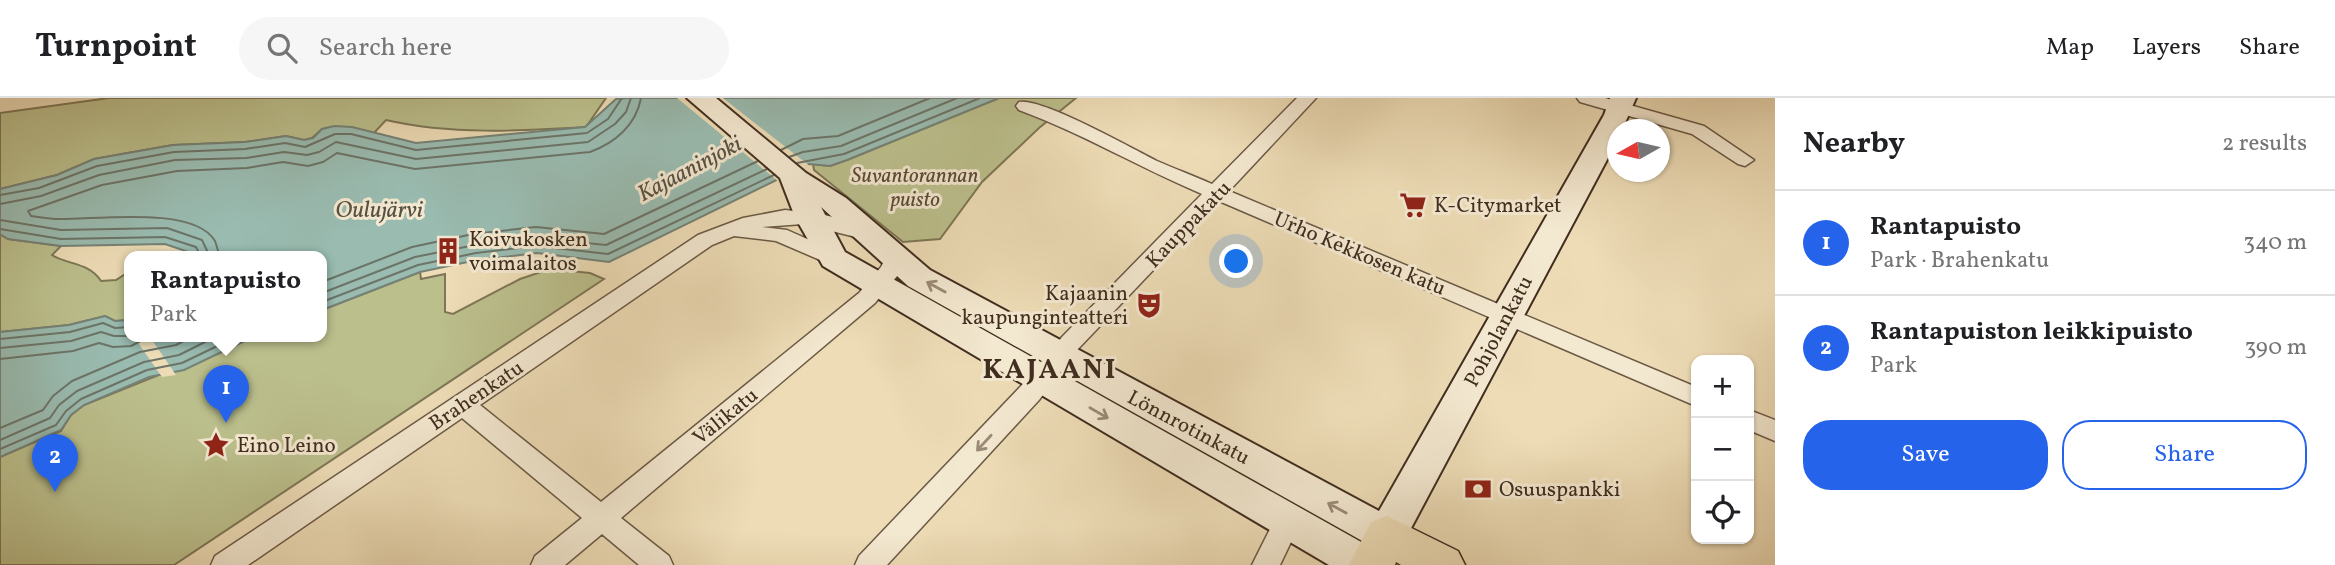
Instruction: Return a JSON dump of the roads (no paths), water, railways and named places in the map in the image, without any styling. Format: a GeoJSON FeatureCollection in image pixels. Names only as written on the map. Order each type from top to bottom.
{"type":"FeatureCollection","features":[{"type":"Feature","properties":{"kind":"main road"},"geometry":{"type":"LineString","coordinates":[[700,98],[794,176]]}},
{"type":"Feature","properties":{"kind":"main road","name":"Pohjolankatu"},"geometry":{"type":"LineString","coordinates":[[1375,555],[1622,103]]}},
{"type":"Feature","properties":{"kind":"main road","name":"Lönnrotinkatu"},"geometry":{"type":"LineString","coordinates":[[794,176],[810,217],[834,258],[919,278],[1050,368],[1288,521],[1375,555],[1442,565]]}},
{"type":"Feature","properties":{"kind":"main road","name":"Lönnrotinkatu"},"geometry":{"type":"LineString","coordinates":[[794,176],[816,188],[870,233],[887,271],[926,312],[1050,368],[1375,555]]}},
{"type":"Feature","properties":{"kind":"street","name":"Kauppakatu"},"geometry":{"type":"LineString","coordinates":[[869,565],[1030,393],[1050,368],[1307,98]]}},
{"type":"Feature","properties":{"kind":"street"},"geometry":{"type":"LineString","coordinates":[[1586,98],[1622,103],[1698,130],[1745,160]]}},
{"type":"Feature","properties":{"kind":"street","name":"Urho Kekkosen katu"},"geometry":{"type":"LineString","coordinates":[[1025,106],[1060,119],[1153,166],[1691,395]]}},
{"type":"Feature","properties":{"kind":"street","name":"Brahenkatu"},"geometry":{"type":"LineString","coordinates":[[225,565],[705,240],[748,222],[778,215],[810,217],[870,233]]}},
{"type":"Feature","properties":{"kind":"street","name":"Brahenkatu"},"geometry":{"type":"LineString","coordinates":[[731,230],[780,235],[834,258]]}},
{"type":"Feature","properties":{"kind":"street","name":"Välikatu"},"geometry":{"type":"LineString","coordinates":[[545,565],[789,363],[887,271]]}},
{"type":"Feature","properties":{"kind":"street"},"geometry":{"type":"LineString","coordinates":[[462,404],[659,565]]}},
{"type":"Feature","properties":{"kind":"street"},"geometry":{"type":"LineString","coordinates":[[1754,422],[1775,431]]}},
{"type":"Feature","properties":{"kind":"street"},"geometry":{"type":"LineString","coordinates":[[1266,565],[1288,521]]}},
{"type":"Feature","properties":{"kind":"water","name":"Oulujärvi"},"geometry":{"type":"Polygon","coordinates":[[[999,98],[830,166],[809,164],[609,262],[537,253],[477,260],[420,272],[327,308],[327,251],[185,251],[165,244],[61,246],[8,239],[0,234],[0,189],[57,175],[94,159],[173,145],[245,142],[286,136],[304,140],[313,138],[322,129],[334,126],[352,127],[416,143],[585,127],[616,99],[999,98]]]}},
{"type":"Feature","properties":{"kind":"water"},"geometry":{"type":"Polygon","coordinates":[[[105,316],[115,321],[124,320],[124,342],[243,342],[184,370],[149,377],[84,405],[71,415],[61,430],[0,457],[0,332],[69,325],[105,316]]]}},
{"type":"Feature","properties":{"kind":"place","name":"K-Citymarket"},"geometry":{"type":"Point","coordinates":[1413,205]}},
{"type":"Feature","properties":{"kind":"place","name":"Koivukosken voimalaitos"},"geometry":{"type":"Point","coordinates":[448,251]}},
{"type":"Feature","properties":{"kind":"place","name":"Kajaanin kaupunginteatteri"},"geometry":{"type":"Point","coordinates":[1149,305]}},
{"type":"Feature","properties":{"kind":"place","name":"Rantapuisto"},"geometry":{"type":"Point","coordinates":[226,423]}},
{"type":"Feature","properties":{"kind":"place","name":"Eino Leino"},"geometry":{"type":"Point","coordinates":[216,445]}},
{"type":"Feature","properties":{"kind":"place","name":"Osuuspankki"},"geometry":{"type":"Point","coordinates":[1478,489]}},
{"type":"Feature","properties":{"kind":"place","name":"Rantapuiston leikkipuisto"},"geometry":{"type":"Point","coordinates":[55,492]}},
{"type":"Feature","properties":{"kind":"district","name":"KAJAANI"},"geometry":{"type":"Point","coordinates":[1050,368]}},
{"type":"Feature","properties":{"kind":"water label","name":"Kajaaninjoki"},"geometry":{"type":"Point","coordinates":[689,168]}},
{"type":"Feature","properties":{"kind":"park label","name":"Suvantorannan puisto"},"geometry":{"type":"Point","coordinates":[915,187]}}]}
